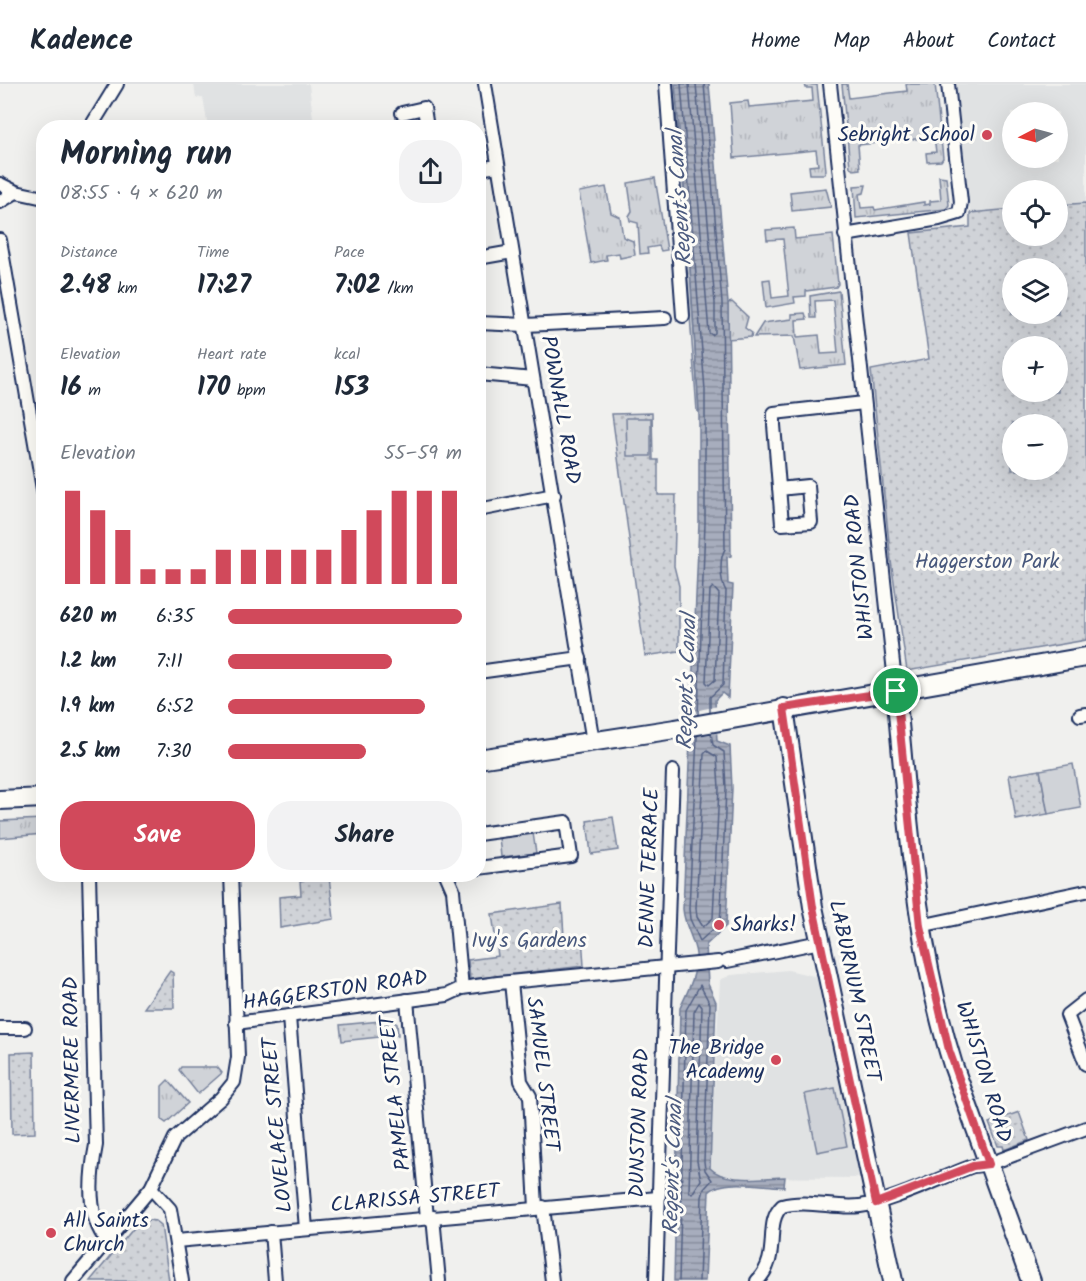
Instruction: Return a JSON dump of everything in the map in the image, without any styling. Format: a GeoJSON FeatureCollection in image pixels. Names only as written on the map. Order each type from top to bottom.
{"type":"FeatureCollection","features":[{"type":"Feature","properties":{"kind":"street"},"geometry":{"type":"LineString","coordinates":[[95,120],[117,84]]}},
{"type":"Feature","properties":{"kind":"street","name":"POWNALL ROAD"},"geometry":{"type":"LineString","coordinates":[[485,84],[593,742]]}},
{"type":"Feature","properties":{"kind":"street"},"geometry":{"type":"LineString","coordinates":[[666,84],[683,316]]}},
{"type":"Feature","properties":{"kind":"street","name":"WHISTON ROAD"},"geometry":{"type":"LineString","coordinates":[[830,84],[920,926],[949,1050],[1031,1281]]}},
{"type":"Feature","properties":{"kind":"street"},"geometry":{"type":"LineString","coordinates":[[845,235],[959,213],[961,202],[948,84]]}},
{"type":"Feature","properties":{"kind":"street"},"geometry":{"type":"LineString","coordinates":[[402,112],[424,108],[426,120]]}},
{"type":"Feature","properties":{"kind":"street"},"geometry":{"type":"LineString","coordinates":[[486,168],[498,166]]}},
{"type":"Feature","properties":{"kind":"street"},"geometry":{"type":"LineString","coordinates":[[0,184],[16,192],[36,196]]}},
{"type":"Feature","properties":{"kind":"street"},"geometry":{"type":"LineString","coordinates":[[0,202],[16,192]]}},
{"type":"Feature","properties":{"kind":"street"},"geometry":{"type":"LineString","coordinates":[[0,240],[36,449]]}},
{"type":"Feature","properties":{"kind":"street"},"geometry":{"type":"LineString","coordinates":[[486,257],[512,252]]}},
{"type":"Feature","properties":{"kind":"street"},"geometry":{"type":"LineString","coordinates":[[486,323],[526,325],[665,318]]}},
{"type":"Feature","properties":{"kind":"street"},"geometry":{"type":"LineString","coordinates":[[486,375],[533,379]]}},
{"type":"Feature","properties":{"kind":"street"},"geometry":{"type":"LineString","coordinates":[[779,489],[808,486],[811,522],[783,524],[780,491],[774,425],[774,413],[864,404]]}},
{"type":"Feature","properties":{"kind":"street"},"geometry":{"type":"LineString","coordinates":[[486,508],[554,495]]}},
{"type":"Feature","properties":{"kind":"street"},"geometry":{"type":"LineString","coordinates":[[486,758],[679,728],[1086,657]]}},
{"type":"Feature","properties":{"kind":"street"},"geometry":{"type":"LineString","coordinates":[[486,671],[580,658]]}},
{"type":"Feature","properties":{"kind":"street","name":"LABURNUM STREET"},"geometry":{"type":"LineString","coordinates":[[784,708],[820,942],[893,1281]]}},
{"type":"Feature","properties":{"kind":"street","name":"DENNE TERRACE"},"geometry":{"type":"LineString","coordinates":[[667,966],[673,771]]}},
{"type":"Feature","properties":{"kind":"street"},"geometry":{"type":"LineString","coordinates":[[0,800],[36,798]]}},
{"type":"Feature","properties":{"kind":"street"},"geometry":{"type":"LineString","coordinates":[[486,833],[566,822],[571,856],[486,866]]}},
{"type":"Feature","properties":{"kind":"street","name":"LIVERMERE ROAD"},"geometry":{"type":"LineString","coordinates":[[89,882],[96,1145],[92,1167],[93,1212],[97,1230],[107,1242]]}},
{"type":"Feature","properties":{"kind":"street"},"geometry":{"type":"LineString","coordinates":[[231,882],[236,1023]]}},
{"type":"Feature","properties":{"kind":"street"},"geometry":{"type":"LineString","coordinates":[[450,882],[453,890],[462,988]]}},
{"type":"Feature","properties":{"kind":"street"},"geometry":{"type":"LineString","coordinates":[[920,926],[1086,891]]}},
{"type":"Feature","properties":{"kind":"street","name":"HAGGERSTON ROAD"},"geometry":{"type":"LineString","coordinates":[[73,1281],[151,1188],[170,1144],[221,1098],[234,1082],[238,1057],[236,1023],[447,995],[462,988],[690,963],[722,962],[820,942]]}},
{"type":"Feature","properties":{"kind":"street","name":"DUNSTON ROAD"},"geometry":{"type":"LineString","coordinates":[[656,1281],[667,966]]}},
{"type":"Feature","properties":{"kind":"street","name":"SAMUEL STREET"},"geometry":{"type":"LineString","coordinates":[[511,982],[521,1081],[530,1096],[540,1208],[552,1281]]}},
{"type":"Feature","properties":{"kind":"street","name":"PAMELA STREET"},"geometry":{"type":"LineString","coordinates":[[407,1000],[430,1218],[439,1281]]}},
{"type":"Feature","properties":{"kind":"street"},"geometry":{"type":"LineString","coordinates":[[1086,1000],[1067,1015],[1086,1064]]}},
{"type":"Feature","properties":{"kind":"street","name":"LOVELACE STREET"},"geometry":{"type":"LineString","coordinates":[[289,1017],[306,1229]]}},
{"type":"Feature","properties":{"kind":"street"},"geometry":{"type":"LineString","coordinates":[[0,1028],[25,1028]]}},
{"type":"Feature","properties":{"kind":"street"},"geometry":{"type":"LineString","coordinates":[[758,1281],[771,1263],[773,1226],[783,1206],[792,1203],[842,1208],[876,1203],[973,1166],[989,1164],[1086,1128]]}},
{"type":"Feature","properties":{"kind":"street"},"geometry":{"type":"LineString","coordinates":[[151,1188],[170,1209],[182,1281]]}},
{"type":"Feature","properties":{"kind":"street","name":"CLARISSA STREET"},"geometry":{"type":"LineString","coordinates":[[176,1241],[658,1198]]}},
{"type":"Feature","properties":{"kind":"street"},"geometry":{"type":"LineString","coordinates":[[270,1232],[275,1281]]}},
{"type":"Feature","properties":{"kind":"shaded area"},"geometry":{"type":"Polygon","coordinates":[[[194,84],[309,84],[313,120],[207,120],[203,97],[196,98],[194,84]]]}},
{"type":"Feature","properties":{"kind":"shaded area","name":"Sebright School"},"geometry":{"type":"Polygon","coordinates":[[[956,84],[1086,84],[1086,203],[1068,204],[1068,180],[1002,180],[1002,210],[970,213],[956,84]]]}},
{"type":"Feature","properties":{"kind":"shaded area","name":"The Bridge Academy"},"geometry":{"type":"Polygon","coordinates":[[[788,970],[818,977],[860,1176],[854,1178],[728,1177],[716,1174],[710,1169],[720,980],[731,975],[788,970]]]}},
{"type":"Feature","properties":{"kind":"green space"},"geometry":{"type":"Polygon","coordinates":[[[673,84],[687,219],[699,411],[697,411],[673,84]]]}},
{"type":"Feature","properties":{"kind":"green space"},"geometry":{"type":"Polygon","coordinates":[[[805,84],[817,85],[826,170],[824,174],[810,174],[809,166],[818,165],[816,150],[734,158],[730,103],[748,101],[749,107],[813,101],[812,88],[806,88],[805,84]]]}},
{"type":"Feature","properties":{"kind":"green space"},"geometry":{"type":"Polygon","coordinates":[[[842,84],[847,84],[849,98],[907,91],[906,84],[935,84],[943,158],[941,161],[927,162],[926,153],[936,152],[934,137],[858,145],[860,169],[853,170],[850,167],[842,84]]]}},
{"type":"Feature","properties":{"kind":"green space"},"geometry":{"type":"Polygon","coordinates":[[[939,176],[946,177],[949,205],[946,209],[856,218],[854,186],[866,185],[864,193],[859,194],[861,208],[874,207],[875,210],[924,202],[924,205],[930,204],[930,201],[941,200],[939,176]]]}},
{"type":"Feature","properties":{"kind":"green space"},"geometry":{"type":"Polygon","coordinates":[[[655,178],[667,250],[661,251],[659,246],[647,248],[648,253],[640,254],[638,223],[630,221],[629,216],[632,211],[628,183],[655,178]]]}},
{"type":"Feature","properties":{"kind":"green space"},"geometry":{"type":"Polygon","coordinates":[[[606,187],[611,213],[620,217],[623,237],[633,241],[635,255],[620,258],[619,253],[606,255],[607,260],[591,263],[579,192],[606,187]]]}},
{"type":"Feature","properties":{"kind":"green space"},"geometry":{"type":"Polygon","coordinates":[[[826,188],[831,207],[792,211],[790,192],[826,188]]]}},
{"type":"Feature","properties":{"kind":"green space","name":"Haggerston Park"},"geometry":{"type":"Polygon","coordinates":[[[1086,203],[1086,640],[907,671],[891,561],[871,370],[929,359],[911,233],[970,227],[970,213],[1002,210],[1002,246],[1068,246],[1068,204],[1086,203]]]}},
{"type":"Feature","properties":{"kind":"green space"},"geometry":{"type":"Polygon","coordinates":[[[794,228],[795,239],[833,235],[838,284],[836,287],[806,291],[806,296],[794,297],[795,303],[766,308],[763,280],[770,279],[772,298],[789,296],[783,239],[767,240],[766,230],[794,228]]]}},
{"type":"Feature","properties":{"kind":"green space"},"geometry":{"type":"Polygon","coordinates":[[[839,291],[846,365],[800,370],[794,336],[754,337],[763,323],[792,319],[792,314],[805,313],[807,319],[796,320],[797,337],[819,335],[821,354],[838,353],[833,300],[815,301],[816,318],[811,318],[810,296],[839,291]]]}},
{"type":"Feature","properties":{"kind":"green space"},"geometry":{"type":"Polygon","coordinates":[[[732,302],[748,317],[745,328],[752,333],[751,337],[728,339],[728,303],[732,302]]]}},
{"type":"Feature","properties":{"kind":"green space"},"geometry":{"type":"Polygon","coordinates":[[[652,413],[653,460],[658,460],[658,495],[676,495],[674,566],[679,586],[679,651],[645,656],[612,414],[652,413]]]}},
{"type":"Feature","properties":{"kind":"green space"},"geometry":{"type":"Polygon","coordinates":[[[626,418],[651,418],[651,456],[627,456],[626,418]]]}},
{"type":"Feature","properties":{"kind":"green space"},"geometry":{"type":"Polygon","coordinates":[[[1073,764],[1081,808],[1048,814],[1040,770],[1073,764]]]}},
{"type":"Feature","properties":{"kind":"green space"},"geometry":{"type":"Polygon","coordinates":[[[1040,770],[1048,814],[1016,820],[1009,775],[1040,770]]]}},
{"type":"Feature","properties":{"kind":"green space"},"geometry":{"type":"Polygon","coordinates":[[[613,817],[618,850],[591,854],[587,821],[613,817]]]}},
{"type":"Feature","properties":{"kind":"green space"},"geometry":{"type":"Polygon","coordinates":[[[36,819],[36,835],[0,838],[0,821],[36,819]]]}},
{"type":"Feature","properties":{"kind":"green space"},"geometry":{"type":"Polygon","coordinates":[[[533,833],[536,853],[501,857],[499,837],[533,833]]]}},
{"type":"Feature","properties":{"kind":"green space"},"geometry":{"type":"Polygon","coordinates":[[[300,882],[330,882],[334,919],[280,928],[279,897],[301,895],[300,882]]]}},
{"type":"Feature","properties":{"kind":"green space","name":"Ivy's Gardens"},"geometry":{"type":"Polygon","coordinates":[[[562,904],[564,937],[582,936],[584,966],[470,979],[468,960],[498,956],[492,914],[562,904]]]}},
{"type":"Feature","properties":{"kind":"green space"},"geometry":{"type":"Polygon","coordinates":[[[170,971],[173,973],[174,1008],[144,1008],[170,971]]]}},
{"type":"Feature","properties":{"kind":"green space"},"geometry":{"type":"Polygon","coordinates":[[[391,1020],[397,1024],[398,1035],[342,1041],[340,1025],[391,1020]]]}},
{"type":"Feature","properties":{"kind":"green space"},"geometry":{"type":"Polygon","coordinates":[[[34,1052],[35,1133],[12,1134],[11,1053],[34,1052]]]}},
{"type":"Feature","properties":{"kind":"green space"},"geometry":{"type":"Polygon","coordinates":[[[181,1067],[217,1067],[222,1073],[198,1094],[179,1070],[181,1067]]]}},
{"type":"Feature","properties":{"kind":"green space"},"geometry":{"type":"Polygon","coordinates":[[[168,1080],[188,1103],[166,1123],[162,1120],[162,1086],[168,1080]]]}},
{"type":"Feature","properties":{"kind":"green space"},"geometry":{"type":"Polygon","coordinates":[[[835,1088],[847,1146],[817,1152],[805,1094],[835,1088]]]}},
{"type":"Feature","properties":{"kind":"green space"},"geometry":{"type":"Polygon","coordinates":[[[1019,1112],[1029,1140],[1004,1150],[1003,1146],[998,1146],[989,1123],[1019,1112]]]}},
{"type":"Feature","properties":{"kind":"green space"},"geometry":{"type":"Polygon","coordinates":[[[147,1220],[156,1221],[161,1225],[169,1281],[90,1281],[138,1223],[147,1220]]]}},
{"type":"Feature","properties":{"kind":"water"},"geometry":{"type":"Polygon","coordinates":[[[675,84],[709,84],[728,303],[731,556],[727,557],[728,584],[733,585],[728,698],[722,693],[715,700],[717,741],[730,746],[732,788],[726,926],[706,945],[708,984],[716,1002],[710,1168],[717,1173],[735,1178],[785,1177],[784,1187],[733,1184],[723,1185],[709,1192],[705,1281],[674,1281],[680,1008],[691,982],[696,961],[695,948],[683,909],[699,523],[699,411],[687,219],[675,84]]]}},
{"type":"Feature","properties":{"kind":"pier"},"geometry":{"type":"Polygon","coordinates":[[[718,706],[720,733],[688,737],[689,712],[718,706]]]}},
{"type":"Feature","properties":{"kind":"place","name":"Sebright School"},"geometry":{"type":"Point","coordinates":[987,135]}},
{"type":"Feature","properties":{"kind":"place","name":"Sharks!"},"geometry":{"type":"Point","coordinates":[719,925]}},
{"type":"Feature","properties":{"kind":"place","name":"The Bridge Academy"},"geometry":{"type":"Point","coordinates":[776,1060]}},
{"type":"Feature","properties":{"kind":"place","name":"All Saints Church"},"geometry":{"type":"Point","coordinates":[51,1233]}},
{"type":"Feature","properties":{"kind":"route"},"geometry":{"type":"LineString","coordinates":[[896,691],[920,926],[953,1065],[989,1164],[973,1166],[876,1203],[813,907],[784,708],[896,691]]}},
{"type":"Feature","properties":{"kind":"water label","name":"Regent's Canal"},"geometry":{"type":"Point","coordinates":[681,198]}},
{"type":"Feature","properties":{"kind":"water label","name":"Regent's Canal"},"geometry":{"type":"Point","coordinates":[688,682]}},
{"type":"Feature","properties":{"kind":"water label","name":"Regent's Canal"},"geometry":{"type":"Point","coordinates":[674,1167]}}]}
